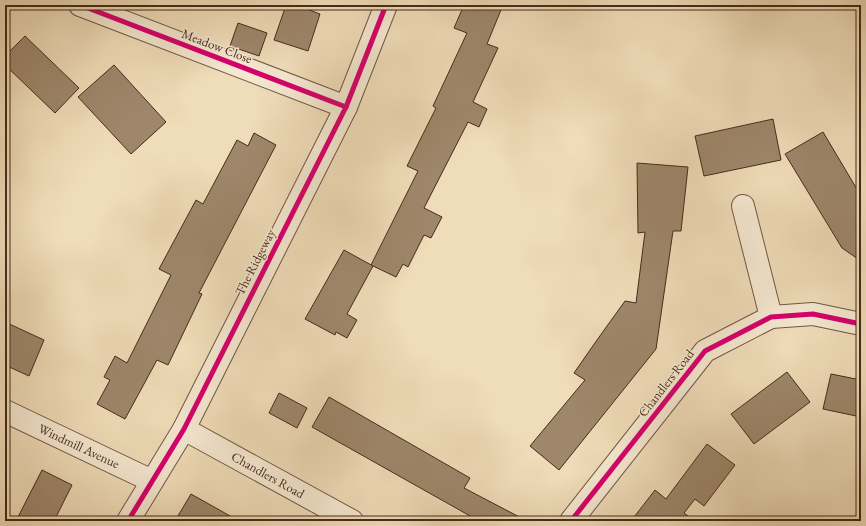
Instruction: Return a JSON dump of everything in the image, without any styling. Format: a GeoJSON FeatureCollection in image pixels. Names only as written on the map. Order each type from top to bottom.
{"type":"FeatureCollection","features":[{"type":"Feature","properties":{"kind":"street","name":"Meadow Close"},"geometry":{"type":"LineString","coordinates":[[80,5],[346,107]]}},
{"type":"Feature","properties":{"kind":"street","name":"The Ridgeway"},"geometry":{"type":"LineString","coordinates":[[128,521],[184,429],[346,107],[386,5]]}},
{"type":"Feature","properties":{"kind":"street"},"geometry":{"type":"LineString","coordinates":[[743,206],[771,317]]}},
{"type":"Feature","properties":{"kind":"street","name":"Chandlers Road"},"geometry":{"type":"LineString","coordinates":[[571,521],[705,351],[771,317],[813,314],[861,324]]}},
{"type":"Feature","properties":{"kind":"street","name":"Windmill Avenue"},"geometry":{"type":"LineString","coordinates":[[5,411],[152,481]]}},
{"type":"Feature","properties":{"kind":"street","name":"Chandlers Road"},"geometry":{"type":"LineString","coordinates":[[184,429],[352,521]]}},
{"type":"Feature","properties":{"kind":"building"},"geometry":{"type":"Polygon","coordinates":[[[286,5],[309,5],[307,9],[320,14],[308,51],[274,40],[286,5]]]}},
{"type":"Feature","properties":{"kind":"building"},"geometry":{"type":"Polygon","coordinates":[[[464,5],[503,5],[487,44],[498,48],[473,102],[487,109],[479,127],[468,122],[424,208],[442,217],[431,238],[424,235],[408,267],[403,264],[396,277],[371,265],[418,171],[407,166],[436,108],[433,106],[467,33],[454,28],[464,5]]]}},
{"type":"Feature","properties":{"kind":"building"},"geometry":{"type":"Polygon","coordinates":[[[238,23],[267,33],[259,56],[230,46],[238,23]]]}},
{"type":"Feature","properties":{"kind":"building"},"geometry":{"type":"Polygon","coordinates":[[[25,36],[79,88],[55,113],[5,65],[5,56],[25,36]]]}},
{"type":"Feature","properties":{"kind":"building"},"geometry":{"type":"Polygon","coordinates":[[[114,65],[166,122],[131,154],[78,97],[114,65]]]}},
{"type":"Feature","properties":{"kind":"building"},"geometry":{"type":"Polygon","coordinates":[[[773,119],[781,160],[704,176],[695,136],[773,119]]]}},
{"type":"Feature","properties":{"kind":"building"},"geometry":{"type":"Polygon","coordinates":[[[823,132],[861,196],[861,261],[842,248],[785,154],[823,132]]]}},
{"type":"Feature","properties":{"kind":"building"},"geometry":{"type":"Polygon","coordinates":[[[254,133],[276,145],[199,293],[202,294],[168,365],[157,360],[125,419],[97,404],[110,380],[104,377],[115,356],[127,363],[171,275],[159,269],[196,200],[203,204],[237,140],[248,146],[254,133]]]}},
{"type":"Feature","properties":{"kind":"building"},"geometry":{"type":"Polygon","coordinates":[[[637,163],[688,167],[681,231],[673,231],[656,349],[559,470],[530,446],[585,380],[574,373],[625,301],[636,303],[645,232],[638,233],[637,163]]]}},
{"type":"Feature","properties":{"kind":"building"},"geometry":{"type":"Polygon","coordinates":[[[344,250],[373,266],[347,314],[357,320],[347,338],[336,332],[335,335],[305,319],[344,250]]]}},
{"type":"Feature","properties":{"kind":"building"},"geometry":{"type":"Polygon","coordinates":[[[5,322],[44,340],[29,376],[5,365],[5,322]]]}},
{"type":"Feature","properties":{"kind":"building"},"geometry":{"type":"Polygon","coordinates":[[[787,372],[810,402],[754,444],[731,414],[787,372]]]}},
{"type":"Feature","properties":{"kind":"building"},"geometry":{"type":"Polygon","coordinates":[[[831,374],[861,380],[861,417],[823,409],[831,374]]]}},
{"type":"Feature","properties":{"kind":"building"},"geometry":{"type":"Polygon","coordinates":[[[279,393],[307,408],[297,428],[269,413],[279,393]]]}},
{"type":"Feature","properties":{"kind":"building"},"geometry":{"type":"Polygon","coordinates":[[[329,397],[470,478],[464,488],[527,521],[479,521],[312,427],[329,397]]]}},
{"type":"Feature","properties":{"kind":"building"},"geometry":{"type":"Polygon","coordinates":[[[707,444],[735,465],[704,506],[695,499],[684,513],[695,521],[631,521],[655,490],[666,499],[707,444]]]}},
{"type":"Feature","properties":{"kind":"building"},"geometry":{"type":"Polygon","coordinates":[[[42,470],[72,485],[54,521],[16,521],[42,470]]]}},
{"type":"Feature","properties":{"kind":"building"},"geometry":{"type":"Polygon","coordinates":[[[191,494],[239,521],[175,521],[191,494]]]}},
{"type":"Feature","properties":{"kind":"cycle path"},"geometry":{"type":"LineString","coordinates":[[80,5],[346,107]]}},
{"type":"Feature","properties":{"kind":"cycle path"},"geometry":{"type":"LineString","coordinates":[[128,521],[184,429],[346,107],[386,5]]}},
{"type":"Feature","properties":{"kind":"cycle path"},"geometry":{"type":"LineString","coordinates":[[571,521],[705,351],[771,317],[813,314],[861,324]]}}]}
